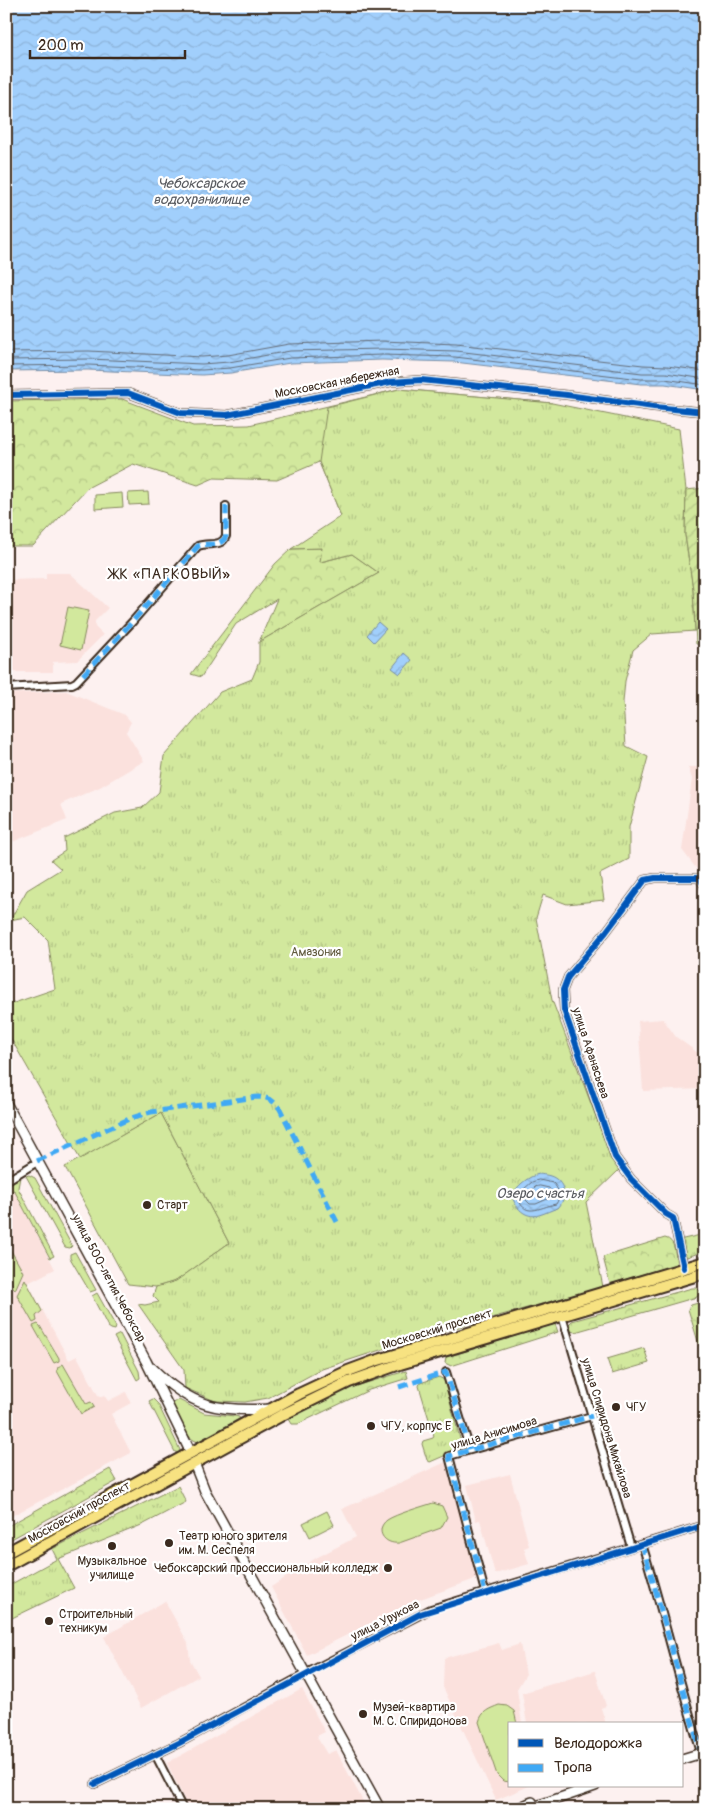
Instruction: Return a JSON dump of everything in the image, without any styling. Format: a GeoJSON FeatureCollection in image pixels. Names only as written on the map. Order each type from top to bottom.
{"type":"FeatureCollection","features":[{"type":"Feature","properties":{"kind":"main road"},"geometry":{"type":"LineString","coordinates":[[6,1103],[36,1162]]}},
{"type":"Feature","properties":{"kind":"main road","name":"улица 500-летия Чебоксар"},"geometry":{"type":"LineString","coordinates":[[6,1113],[36,1162],[81,1246],[190,1460]]}},
{"type":"Feature","properties":{"kind":"main road","name":"улица 500-летия Чебоксар"},"geometry":{"type":"LineString","coordinates":[[81,1246],[146,1361],[217,1518],[350,1760],[372,1799],[380,1809]]}},
{"type":"Feature","properties":{"kind":"main road","name":"Московский проспект"},"geometry":{"type":"LineString","coordinates":[[6,1566],[190,1460],[272,1409],[348,1371],[705,1262]]}},
{"type":"Feature","properties":{"kind":"main road","name":"Московский проспект"},"geometry":{"type":"LineString","coordinates":[[6,1553],[349,1382],[451,1349],[705,1273]]}},
{"type":"Feature","properties":{"kind":"main road"},"geometry":{"type":"LineString","coordinates":[[448,1339],[451,1349]]}},
{"type":"Feature","properties":{"kind":"main road"},"geometry":{"type":"LineString","coordinates":[[146,1361],[167,1382],[183,1394],[202,1403],[228,1409],[272,1409]]}},
{"type":"Feature","properties":{"kind":"main road"},"geometry":{"type":"LineString","coordinates":[[684,1755],[703,1751]]}},
{"type":"Feature","properties":{"kind":"main road"},"geometry":{"type":"LineString","coordinates":[[684,1758],[703,1751]]}},
{"type":"Feature","properties":{"kind":"main road"},"geometry":{"type":"LineString","coordinates":[[522,1808],[575,1788]]}},
{"type":"Feature","properties":{"kind":"main road"},"geometry":{"type":"LineString","coordinates":[[548,1799],[588,1788]]}},
{"type":"Feature","properties":{"kind":"main road","name":"улица 500-летия Чебоксар"},"geometry":{"type":"LineString","coordinates":[[372,1799],[375,1809]]}},
{"type":"Feature","properties":{"kind":"street","name":"Московская набережная"},"geometry":{"type":"LineString","coordinates":[[6,394],[128,393],[181,413],[227,415],[391,382],[421,380],[567,395],[654,408],[705,412]]}},
{"type":"Feature","properties":{"kind":"street"},"geometry":{"type":"LineString","coordinates":[[6,688],[72,684],[76,682],[133,621],[198,546],[221,543],[225,540],[226,506]]}},
{"type":"Feature","properties":{"kind":"street","name":"улица Афанасьева"},"geometry":{"type":"LineString","coordinates":[[684,1268],[673,1218],[666,1214],[631,1179],[615,1156],[564,1010],[563,990],[568,977],[602,938],[645,880],[655,878],[699,878],[705,886]]}},
{"type":"Feature","properties":{"kind":"street"},"geometry":{"type":"LineString","coordinates":[[6,1182],[36,1162]]}},
{"type":"Feature","properties":{"kind":"street","name":"улица Спиридона Михайлова"},"geometry":{"type":"LineString","coordinates":[[562,1316],[632,1548]]}},
{"type":"Feature","properties":{"kind":"street"},"geometry":{"type":"LineString","coordinates":[[446,1372],[470,1450]]}},
{"type":"Feature","properties":{"kind":"street","name":"улица Анисимова"},"geometry":{"type":"LineString","coordinates":[[484,1592],[449,1456],[592,1416]]}},
{"type":"Feature","properties":{"kind":"street","name":"улица Урукова"},"geometry":{"type":"LineString","coordinates":[[95,1784],[194,1735],[420,1614],[484,1592],[705,1525]]}},
{"type":"Feature","properties":{"kind":"street"},"geometry":{"type":"LineString","coordinates":[[642,1544],[679,1678],[703,1751]]}},
{"type":"Feature","properties":{"kind":"street"},"geometry":{"type":"LineString","coordinates":[[155,1754],[182,1809]]}},
{"type":"Feature","properties":{"kind":"shaded area"},"geometry":{"type":"Polygon","coordinates":[[[46,573],[70,573],[108,608],[95,621],[95,627],[103,635],[77,661],[53,662],[53,672],[6,672],[6,580],[46,579],[46,573]]]}},
{"type":"Feature","properties":{"kind":"shaded area"},"geometry":{"type":"Polygon","coordinates":[[[66,691],[125,715],[131,722],[126,732],[144,761],[100,787],[61,804],[67,820],[12,842],[9,836],[11,800],[6,798],[6,694],[66,691]]]}},
{"type":"Feature","properties":{"kind":"shaded area"},"geometry":{"type":"Polygon","coordinates":[[[688,767],[705,767],[705,880],[682,850],[692,779],[688,767]]]}},
{"type":"Feature","properties":{"kind":"shaded area"},"geometry":{"type":"Polygon","coordinates":[[[663,1019],[676,1037],[705,1058],[705,1089],[643,1091],[638,1021],[663,1019]]]}},
{"type":"Feature","properties":{"kind":"shaded area"},"geometry":{"type":"Polygon","coordinates":[[[14,1190],[55,1269],[28,1283],[69,1360],[77,1356],[99,1397],[104,1395],[108,1401],[126,1392],[131,1403],[111,1414],[131,1453],[6,1519],[6,1194],[14,1190]]]}},
{"type":"Feature","properties":{"kind":"shaded area","name":"Чебоксарский профессиональный колледж"},"geometry":{"type":"Polygon","coordinates":[[[446,1462],[478,1578],[415,1601],[307,1655],[271,1587],[316,1558],[356,1537],[342,1509],[446,1462]]]}},
{"type":"Feature","properties":{"kind":"shaded area"},"geometry":{"type":"Polygon","coordinates":[[[510,1474],[529,1546],[524,1548],[529,1564],[495,1574],[480,1520],[476,1521],[467,1485],[510,1474]]]}},
{"type":"Feature","properties":{"kind":"shaded area"},"geometry":{"type":"Polygon","coordinates":[[[165,1601],[188,1643],[190,1660],[199,1676],[141,1708],[104,1637],[165,1601]]]}},
{"type":"Feature","properties":{"kind":"shaded area"},"geometry":{"type":"Polygon","coordinates":[[[499,1643],[502,1650],[520,1644],[526,1674],[517,1689],[522,1722],[508,1722],[508,1788],[524,1788],[496,1800],[443,1687],[444,1658],[499,1643]]]}},
{"type":"Feature","properties":{"kind":"shaded area"},"geometry":{"type":"Polygon","coordinates":[[[595,1671],[606,1706],[601,1708],[605,1722],[527,1722],[522,1693],[595,1671]]]}},
{"type":"Feature","properties":{"kind":"shaded area"},"geometry":{"type":"Polygon","coordinates":[[[302,1689],[325,1732],[317,1736],[318,1739],[327,1754],[336,1750],[367,1809],[189,1809],[167,1763],[302,1689]]]}},
{"type":"Feature","properties":{"kind":"green space"},"geometry":{"type":"Polygon","coordinates":[[[399,389],[552,403],[553,429],[341,516],[319,462],[277,480],[214,478],[198,485],[133,464],[87,488],[33,546],[6,546],[6,401],[122,399],[193,426],[249,425],[399,389]]]}},
{"type":"Feature","properties":{"kind":"green space","name":"Амазония"},"geometry":{"type":"Polygon","coordinates":[[[399,389],[552,403],[679,429],[686,490],[685,535],[693,589],[695,631],[652,634],[633,650],[625,681],[623,702],[626,746],[648,757],[629,827],[629,859],[600,874],[604,900],[567,904],[543,895],[536,918],[552,1000],[610,1154],[619,1170],[586,1202],[603,1287],[408,1341],[322,1369],[268,1398],[245,1402],[215,1401],[185,1388],[184,1370],[138,1304],[145,1305],[159,1302],[153,1296],[156,1287],[176,1281],[229,1243],[161,1113],[80,1159],[6,1030],[6,1026],[10,1024],[8,1005],[55,989],[48,940],[25,917],[10,920],[27,890],[61,869],[51,860],[65,851],[64,838],[115,813],[142,808],[159,792],[164,756],[220,692],[252,679],[259,662],[259,642],[379,573],[352,554],[320,562],[322,548],[291,549],[341,516],[319,462],[327,407],[399,389]]]}},
{"type":"Feature","properties":{"kind":"green space"},"geometry":{"type":"Polygon","coordinates":[[[705,488],[705,644],[696,644],[693,589],[685,535],[686,490],[705,488]]]}},
{"type":"Feature","properties":{"kind":"green space"},"geometry":{"type":"Polygon","coordinates":[[[148,492],[149,504],[129,505],[128,493],[148,492]]]}},
{"type":"Feature","properties":{"kind":"green space"},"geometry":{"type":"Polygon","coordinates":[[[122,493],[123,507],[95,509],[95,495],[122,493]]]}},
{"type":"Feature","properties":{"kind":"green space"},"geometry":{"type":"Polygon","coordinates":[[[322,548],[321,562],[352,554],[379,573],[259,642],[277,599],[236,624],[201,677],[191,674],[275,564],[291,549],[322,548]]]}},
{"type":"Feature","properties":{"kind":"green space"},"geometry":{"type":"Polygon","coordinates":[[[68,607],[89,611],[81,650],[60,645],[68,607]]]}},
{"type":"Feature","properties":{"kind":"green space","name":"Старт"},"geometry":{"type":"Polygon","coordinates":[[[161,1113],[229,1243],[176,1281],[156,1287],[128,1284],[65,1167],[161,1113]]]}},
{"type":"Feature","properties":{"kind":"green space"},"geometry":{"type":"Polygon","coordinates":[[[29,1175],[35,1178],[72,1246],[70,1248],[65,1247],[26,1176],[29,1175]]]}},
{"type":"Feature","properties":{"kind":"green space"},"geometry":{"type":"Polygon","coordinates":[[[20,1177],[18,1188],[54,1256],[50,1258],[14,1190],[6,1194],[6,1186],[20,1177]]]}},
{"type":"Feature","properties":{"kind":"green space"},"geometry":{"type":"Polygon","coordinates":[[[705,1234],[705,1251],[684,1258],[679,1240],[705,1234]]]}},
{"type":"Feature","properties":{"kind":"green space"},"geometry":{"type":"Polygon","coordinates":[[[665,1238],[669,1239],[673,1245],[677,1264],[610,1284],[603,1257],[665,1238]]]}},
{"type":"Feature","properties":{"kind":"green space"},"geometry":{"type":"Polygon","coordinates":[[[9,1247],[23,1272],[15,1290],[12,1287],[7,1251],[9,1247]]]}},
{"type":"Feature","properties":{"kind":"green space"},"geometry":{"type":"Polygon","coordinates":[[[75,1252],[96,1290],[90,1292],[70,1258],[70,1254],[75,1252]]]}},
{"type":"Feature","properties":{"kind":"green space"},"geometry":{"type":"Polygon","coordinates":[[[25,1279],[42,1311],[36,1316],[37,1321],[33,1323],[17,1295],[25,1279]]]}},
{"type":"Feature","properties":{"kind":"green space"},"geometry":{"type":"Polygon","coordinates":[[[697,1288],[700,1291],[697,1297],[575,1332],[568,1329],[568,1325],[572,1321],[697,1288]]]}},
{"type":"Feature","properties":{"kind":"green space"},"geometry":{"type":"Polygon","coordinates":[[[97,1293],[116,1327],[115,1330],[108,1327],[92,1296],[97,1293]]]}},
{"type":"Feature","properties":{"kind":"green space"},"geometry":{"type":"Polygon","coordinates":[[[705,1301],[705,1364],[688,1309],[691,1305],[705,1301]]]}},
{"type":"Feature","properties":{"kind":"green space"},"geometry":{"type":"Polygon","coordinates":[[[38,1324],[59,1361],[54,1363],[33,1326],[38,1324]]]}},
{"type":"Feature","properties":{"kind":"green space"},"geometry":{"type":"Polygon","coordinates":[[[555,1324],[558,1332],[451,1366],[445,1363],[446,1357],[555,1324]]]}},
{"type":"Feature","properties":{"kind":"green space"},"geometry":{"type":"Polygon","coordinates":[[[120,1334],[139,1371],[140,1378],[137,1380],[114,1337],[120,1334]]]}},
{"type":"Feature","properties":{"kind":"green space"},"geometry":{"type":"Polygon","coordinates":[[[644,1348],[649,1363],[612,1374],[607,1359],[644,1348]]]}},
{"type":"Feature","properties":{"kind":"green space"},"geometry":{"type":"Polygon","coordinates":[[[63,1364],[86,1404],[91,1402],[94,1407],[81,1414],[57,1371],[58,1367],[63,1364]]]}},
{"type":"Feature","properties":{"kind":"green space"},"geometry":{"type":"Polygon","coordinates":[[[406,1371],[408,1378],[369,1390],[298,1424],[291,1424],[288,1419],[321,1401],[356,1386],[406,1371]]]}},
{"type":"Feature","properties":{"kind":"green space"},"geometry":{"type":"Polygon","coordinates":[[[439,1377],[444,1380],[462,1446],[460,1449],[430,1462],[427,1460],[422,1444],[423,1441],[434,1436],[419,1386],[420,1383],[439,1377]]]}},
{"type":"Feature","properties":{"kind":"green space"},"geometry":{"type":"Polygon","coordinates":[[[153,1399],[158,1404],[180,1450],[179,1453],[175,1452],[149,1401],[153,1399]]]}},
{"type":"Feature","properties":{"kind":"green space"},"geometry":{"type":"Polygon","coordinates":[[[179,1400],[204,1413],[235,1416],[239,1417],[240,1421],[202,1443],[196,1441],[186,1434],[172,1406],[172,1403],[179,1400]]]}},
{"type":"Feature","properties":{"kind":"green space"},"geometry":{"type":"Polygon","coordinates":[[[110,1469],[117,1481],[6,1542],[6,1527],[110,1469]]]}},
{"type":"Feature","properties":{"kind":"green space"},"geometry":{"type":"Polygon","coordinates":[[[178,1486],[186,1502],[144,1524],[58,1559],[74,1588],[12,1618],[6,1607],[6,1587],[57,1559],[52,1549],[178,1486]]]}},
{"type":"Feature","properties":{"kind":"green space"},"geometry":{"type":"Polygon","coordinates":[[[433,1503],[442,1506],[447,1517],[441,1528],[399,1543],[389,1542],[382,1536],[381,1528],[387,1520],[433,1503]]]}},
{"type":"Feature","properties":{"kind":"green space"},"geometry":{"type":"Polygon","coordinates":[[[327,1511],[334,1525],[310,1537],[303,1523],[327,1511]]]}},
{"type":"Feature","properties":{"kind":"green space"},"geometry":{"type":"Polygon","coordinates":[[[499,1705],[507,1706],[514,1711],[517,1722],[508,1722],[508,1782],[503,1781],[497,1775],[479,1722],[480,1718],[489,1709],[499,1705]]]}},
{"type":"Feature","properties":{"kind":"water","name":"Чебоксарское водохранилище"},"geometry":{"type":"Polygon","coordinates":[[[6,6],[705,6],[705,390],[665,384],[641,384],[454,362],[382,360],[290,363],[231,373],[202,375],[88,370],[6,371],[6,6]]]}},
{"type":"Feature","properties":{"kind":"water"},"geometry":{"type":"Polygon","coordinates":[[[378,622],[386,629],[374,642],[367,635],[378,622]]]}},
{"type":"Feature","properties":{"kind":"water"},"geometry":{"type":"Polygon","coordinates":[[[404,653],[412,660],[400,674],[392,668],[404,653]]]}},
{"type":"Feature","properties":{"kind":"water","name":"Озеро счастья"},"geometry":{"type":"Polygon","coordinates":[[[539,1174],[548,1175],[556,1179],[562,1185],[564,1197],[558,1208],[534,1216],[525,1214],[518,1208],[512,1196],[523,1182],[539,1174]]]}},
{"type":"Feature","properties":{"kind":"marked path"},"geometry":{"type":"LineString","coordinates":[[83,675],[198,546],[218,543],[224,540],[226,536],[226,506]]}},
{"type":"Feature","properties":{"kind":"marked path"},"geometry":{"type":"LineString","coordinates":[[37,1161],[131,1118],[151,1112],[257,1097],[267,1098],[273,1101],[280,1109],[337,1222]]}},
{"type":"Feature","properties":{"kind":"marked path"},"geometry":{"type":"LineString","coordinates":[[399,1387],[446,1372],[470,1450]]}},
{"type":"Feature","properties":{"kind":"marked path"},"geometry":{"type":"LineString","coordinates":[[485,1592],[449,1456],[592,1416]]}},
{"type":"Feature","properties":{"kind":"marked path"},"geometry":{"type":"LineString","coordinates":[[642,1544],[700,1749]]}},
{"type":"Feature","properties":{"kind":"cycle path"},"geometry":{"type":"LineString","coordinates":[[6,395],[128,393],[181,413],[227,415],[391,382],[421,380],[705,412]]}},
{"type":"Feature","properties":{"kind":"cycle path"},"geometry":{"type":"LineString","coordinates":[[684,1268],[673,1218],[666,1214],[631,1179],[615,1157],[564,1010],[563,990],[568,977],[606,932],[645,880],[655,878],[699,878],[705,886]]}},
{"type":"Feature","properties":{"kind":"cycle path"},"geometry":{"type":"LineString","coordinates":[[95,1784],[179,1743],[420,1614],[705,1525]]}},
{"type":"Feature","properties":{"kind":"place","name":"Старт"},"geometry":{"type":"Point","coordinates":[147,1205]}},
{"type":"Feature","properties":{"kind":"place","name":"ЧГУ"},"geometry":{"type":"Point","coordinates":[616,1407]}},
{"type":"Feature","properties":{"kind":"place","name":"ЧГУ, корпус Е"},"geometry":{"type":"Point","coordinates":[371,1426]}},
{"type":"Feature","properties":{"kind":"place","name":"Театр юного зрителя им. М. Сеспеля"},"geometry":{"type":"Point","coordinates":[169,1543]}},
{"type":"Feature","properties":{"kind":"place","name":"Музыкальное училище"},"geometry":{"type":"Point","coordinates":[112,1546]}},
{"type":"Feature","properties":{"kind":"place","name":"Чебоксарский профессиональный колледж"},"geometry":{"type":"Point","coordinates":[388,1568]}},
{"type":"Feature","properties":{"kind":"place","name":"Строительный техникум"},"geometry":{"type":"Point","coordinates":[49,1621]}},
{"type":"Feature","properties":{"kind":"place","name":"Музей-квартира М. С. Спиридонова"},"geometry":{"type":"Point","coordinates":[363,1714]}},
{"type":"Feature","properties":{"kind":"district","name":"ЖК «ПАРКОВЫЙ»"},"geometry":{"type":"Point","coordinates":[170,574]}}]}
